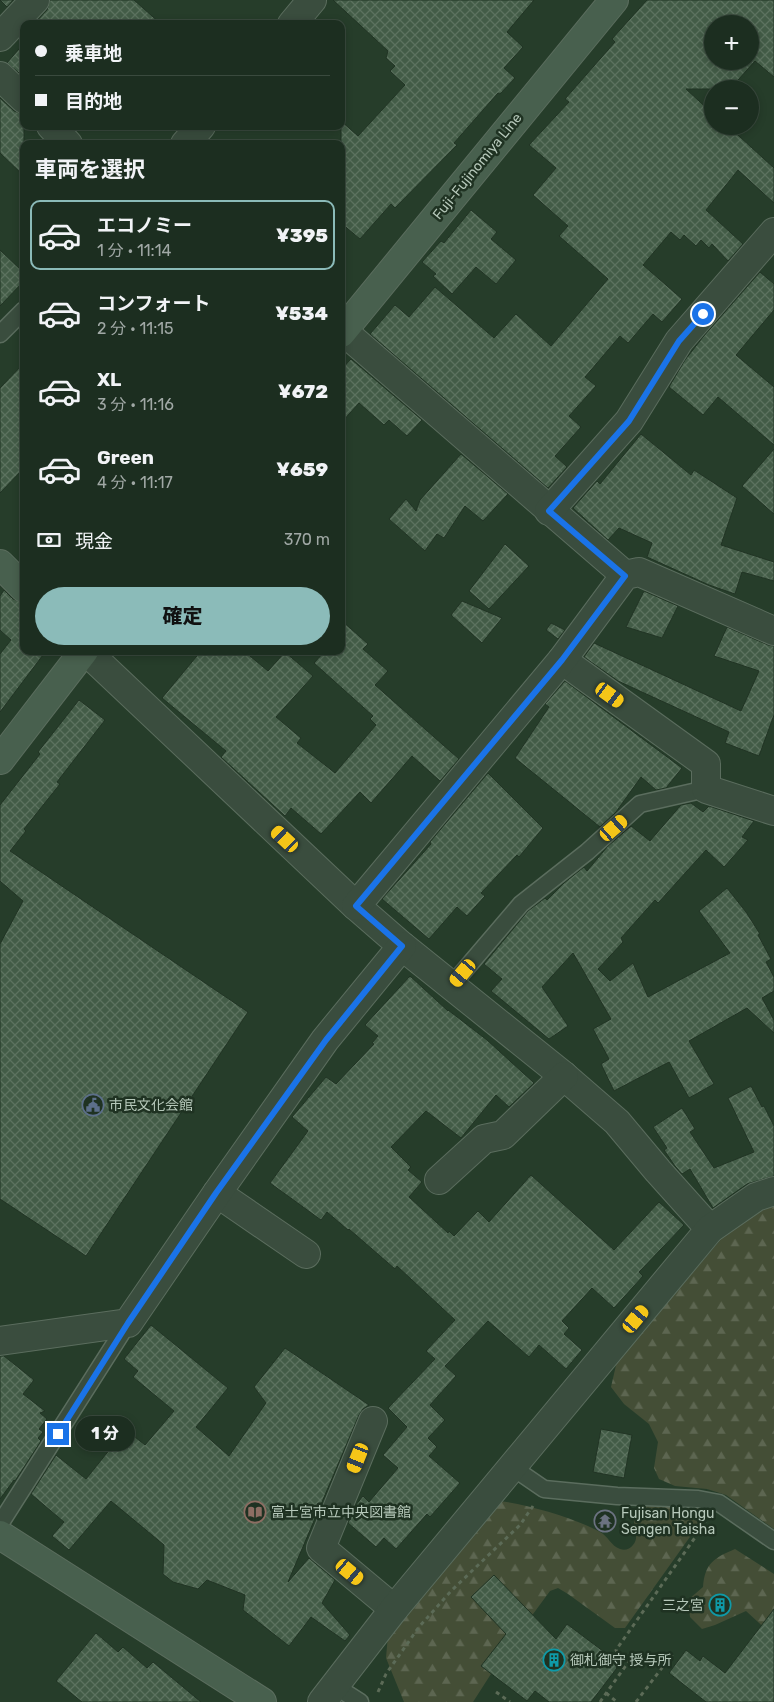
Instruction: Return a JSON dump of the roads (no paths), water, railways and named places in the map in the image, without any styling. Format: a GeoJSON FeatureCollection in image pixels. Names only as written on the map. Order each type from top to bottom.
{"type":"FeatureCollection","features":[{"type":"Feature","properties":{"kind":"main road","name":"Fuji-Fujinomiya Line"},"geometry":{"type":"LineString","coordinates":[[345,328],[614,0]]}},
{"type":"Feature","properties":{"kind":"main road"},"geometry":{"type":"LineString","coordinates":[[0,564],[20,584]]}},
{"type":"Feature","properties":{"kind":"main road"},"geometry":{"type":"LineString","coordinates":[[0,760],[82,655]]}},
{"type":"Feature","properties":{"kind":"main road"},"geometry":{"type":"LineString","coordinates":[[0,1535],[262,1702]]}},
{"type":"Feature","properties":{"kind":"street"},"geometry":{"type":"LineString","coordinates":[[0,37],[35,0]]}},
{"type":"Feature","properties":{"kind":"street"},"geometry":{"type":"LineString","coordinates":[[295,20],[312,0]]}},
{"type":"Feature","properties":{"kind":"street"},"geometry":{"type":"LineString","coordinates":[[0,76],[20,96]]}},
{"type":"Feature","properties":{"kind":"street"},"geometry":{"type":"LineString","coordinates":[[55,130],[64,140]]}},
{"type":"Feature","properties":{"kind":"street"},"geometry":{"type":"LineString","coordinates":[[189,140],[197,130]]}},
{"type":"Feature","properties":{"kind":"street"},"geometry":{"type":"LineString","coordinates":[[549,511],[629,421],[679,341],[774,232]]}},
{"type":"Feature","properties":{"kind":"street"},"geometry":{"type":"LineString","coordinates":[[345,335],[625,576]]}},
{"type":"Feature","properties":{"kind":"street"},"geometry":{"type":"LineString","coordinates":[[356,906],[562,660],[625,576],[639,572],[774,631]]}},
{"type":"Feature","properties":{"kind":"street"},"geometry":{"type":"LineString","coordinates":[[89,655],[356,906],[402,946],[564,1076],[618,1122],[658,1172],[710,1229]]}},
{"type":"Feature","properties":{"kind":"street"},"geometry":{"type":"LineString","coordinates":[[562,660],[706,764],[706,789],[774,811]]}},
{"type":"Feature","properties":{"kind":"street"},"geometry":{"type":"LineString","coordinates":[[0,1341],[128,1323],[216,1193],[326,1040],[402,946]]}},
{"type":"Feature","properties":{"kind":"street"},"geometry":{"type":"LineString","coordinates":[[439,1180],[484,1139],[503,1135],[564,1076]]}},
{"type":"Feature","properties":{"kind":"street"},"geometry":{"type":"LineString","coordinates":[[329,1694],[394,1609],[710,1229],[756,1197],[774,1191]]}},
{"type":"Feature","properties":{"kind":"street"},"geometry":{"type":"LineString","coordinates":[[216,1193],[306,1254]]}},
{"type":"Feature","properties":{"kind":"street"},"geometry":{"type":"LineString","coordinates":[[373,1421],[321,1548],[394,1609]]}},
{"type":"Feature","properties":{"kind":"lane"},"geometry":{"type":"LineString","coordinates":[[0,334],[20,314]]}},
{"type":"Feature","properties":{"kind":"lane"},"geometry":{"type":"LineString","coordinates":[[451,986],[521,904],[587,852],[640,804],[706,789]]}},
{"type":"Feature","properties":{"kind":"lane"},"geometry":{"type":"LineString","coordinates":[[0,1524],[128,1323]]}},
{"type":"Feature","properties":{"kind":"lane"},"geometry":{"type":"LineString","coordinates":[[512,1467],[544,1489],[617,1496],[698,1499],[720,1504],[774,1541]]}},
{"type":"Feature","properties":{"kind":"lane"},"geometry":{"type":"LineString","coordinates":[[329,1694],[360,1702]]}},
{"type":"Feature","properties":{"kind":"place","name":"市民文化会館"},"geometry":{"type":"Point","coordinates":[93,1105]}},
{"type":"Feature","properties":{"kind":"place","name":"富士宮市立中央図書館"},"geometry":{"type":"Point","coordinates":[255,1512]}},
{"type":"Feature","properties":{"kind":"place","name":"Fujisan Hongu Sengen Taisha"},"geometry":{"type":"Point","coordinates":[605,1521]}},
{"type":"Feature","properties":{"kind":"place","name":"三之宮"},"geometry":{"type":"Point","coordinates":[720,1605]}},
{"type":"Feature","properties":{"kind":"place","name":"御札御守 授与所"},"geometry":{"type":"Point","coordinates":[554,1660]}}]}
